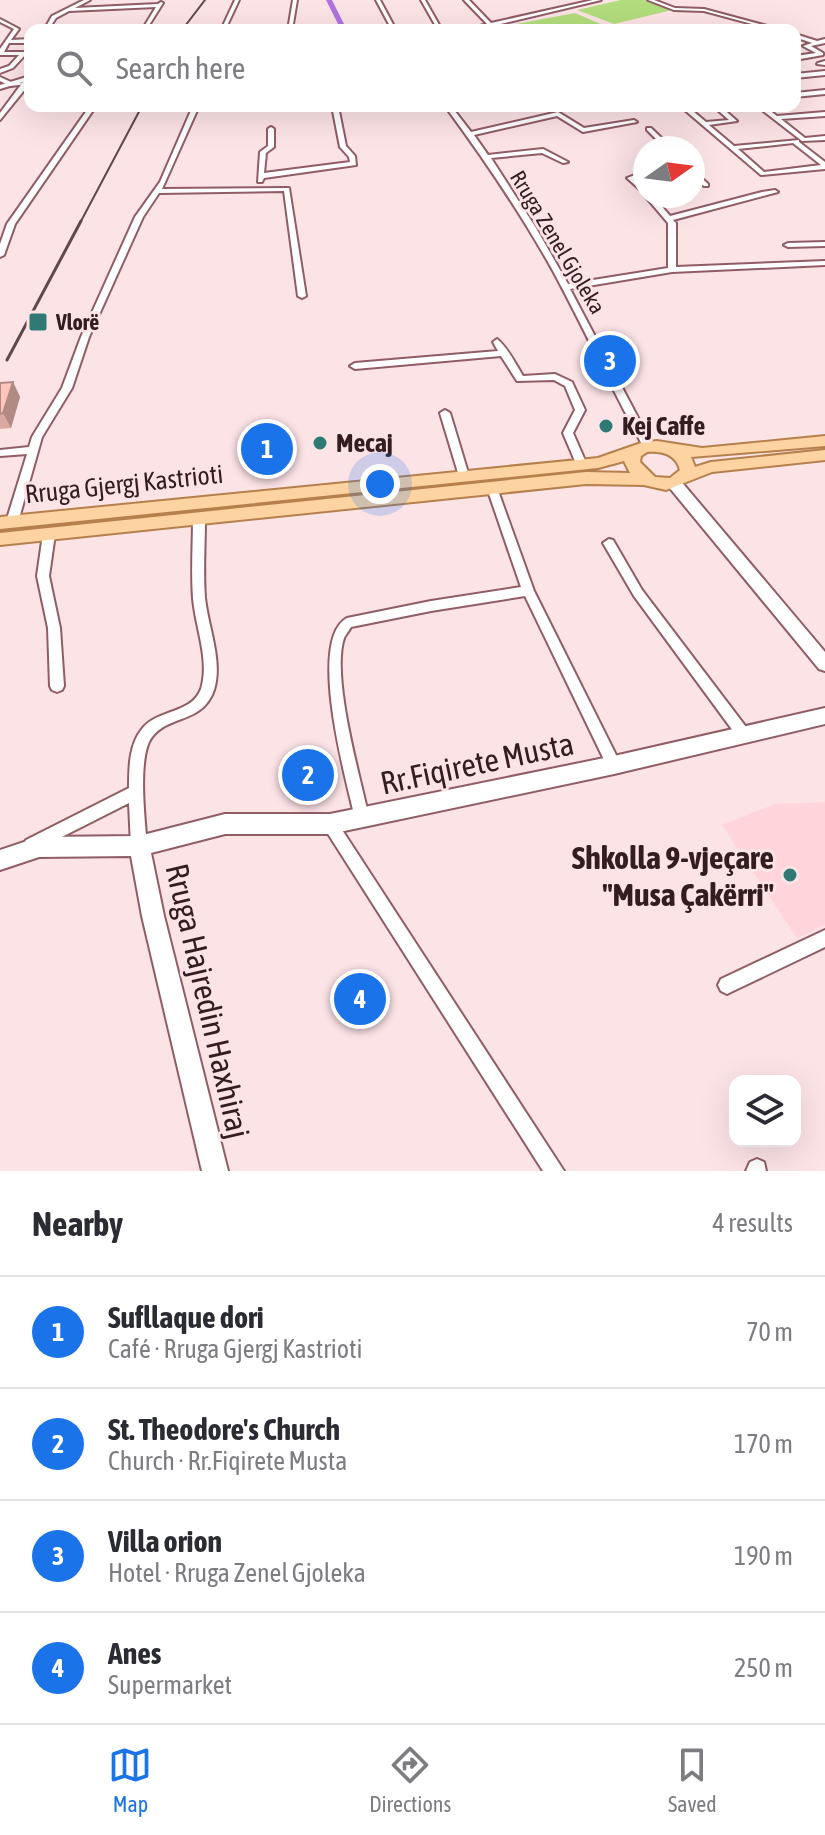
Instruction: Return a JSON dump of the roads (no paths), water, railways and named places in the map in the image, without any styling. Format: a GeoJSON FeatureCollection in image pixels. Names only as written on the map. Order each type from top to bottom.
{"type":"FeatureCollection","features":[{"type":"Feature","properties":{"kind":"main road"},"geometry":{"type":"LineString","coordinates":[[646,479],[633,467],[641,450],[702,453],[825,441]]}},
{"type":"Feature","properties":{"kind":"main road","name":"Rruga Gjergj Kastrioti"},"geometry":{"type":"LineString","coordinates":[[6,522],[611,462],[641,450]]}},
{"type":"Feature","properties":{"kind":"main road"},"geometry":{"type":"LineString","coordinates":[[674,451],[685,460],[688,471],[680,480]]}},
{"type":"Feature","properties":{"kind":"main road"},"geometry":{"type":"LineString","coordinates":[[680,480],[711,467],[825,455]]}},
{"type":"Feature","properties":{"kind":"main road","name":"Rruga Gjergj Kastrioti"},"geometry":{"type":"LineString","coordinates":[[0,539],[603,477],[680,480]]}},
{"type":"Feature","properties":{"kind":"street"},"geometry":{"type":"LineString","coordinates":[[50,24],[54,17],[88,0]]}},
{"type":"Feature","properties":{"kind":"street"},"geometry":{"type":"LineString","coordinates":[[226,24],[237,0]]}},
{"type":"Feature","properties":{"kind":"street"},"geometry":{"type":"LineString","coordinates":[[291,24],[295,0]]}},
{"type":"Feature","properties":{"kind":"street"},"geometry":{"type":"LineString","coordinates":[[378,0],[391,24]]}},
{"type":"Feature","properties":{"kind":"street"},"geometry":{"type":"LineString","coordinates":[[423,0],[437,24]]}},
{"type":"Feature","properties":{"kind":"street"},"geometry":{"type":"LineString","coordinates":[[466,0],[489,24]]}},
{"type":"Feature","properties":{"kind":"street"},"geometry":{"type":"LineString","coordinates":[[494,24],[599,0]]}},
{"type":"Feature","properties":{"kind":"street"},"geometry":{"type":"LineString","coordinates":[[650,0],[674,9],[704,10],[757,24]]}},
{"type":"Feature","properties":{"kind":"street"},"geometry":{"type":"LineString","coordinates":[[67,1],[78,6]]}},
{"type":"Feature","properties":{"kind":"street"},"geometry":{"type":"LineString","coordinates":[[558,1],[567,7]]}},
{"type":"Feature","properties":{"kind":"street"},"geometry":{"type":"LineString","coordinates":[[69,10],[161,2]]}},
{"type":"Feature","properties":{"kind":"street"},"geometry":{"type":"LineString","coordinates":[[148,24],[161,2]]}},
{"type":"Feature","properties":{"kind":"street"},"geometry":{"type":"LineString","coordinates":[[0,20],[17,29],[3,49]]}},
{"type":"Feature","properties":{"kind":"street"},"geometry":{"type":"LineString","coordinates":[[801,37],[813,42]]}},
{"type":"Feature","properties":{"kind":"street"},"geometry":{"type":"LineString","coordinates":[[823,54],[806,46],[825,41]]}},
{"type":"Feature","properties":{"kind":"street"},"geometry":{"type":"LineString","coordinates":[[3,49],[24,43]]}},
{"type":"Feature","properties":{"kind":"street"},"geometry":{"type":"LineString","coordinates":[[3,49],[24,48]]}},
{"type":"Feature","properties":{"kind":"street"},"geometry":{"type":"LineString","coordinates":[[3,49],[24,53]]}},
{"type":"Feature","properties":{"kind":"street"},"geometry":{"type":"LineString","coordinates":[[801,57],[823,54]]}},
{"type":"Feature","properties":{"kind":"street"},"geometry":{"type":"LineString","coordinates":[[0,71],[24,56]]}},
{"type":"Feature","properties":{"kind":"street"},"geometry":{"type":"LineString","coordinates":[[801,75],[825,73]]}},
{"type":"Feature","properties":{"kind":"street"},"geometry":{"type":"LineString","coordinates":[[0,79],[10,84]]}},
{"type":"Feature","properties":{"kind":"street"},"geometry":{"type":"LineString","coordinates":[[0,87],[24,80]]}},
{"type":"Feature","properties":{"kind":"street"},"geometry":{"type":"LineString","coordinates":[[0,118],[24,86]]}},
{"type":"Feature","properties":{"kind":"street"},"geometry":{"type":"LineString","coordinates":[[801,94],[825,92]]}},
{"type":"Feature","properties":{"kind":"street"},"geometry":{"type":"LineString","coordinates":[[0,255],[11,224],[89,112]]}},
{"type":"Feature","properties":{"kind":"street"},"geometry":{"type":"LineString","coordinates":[[6,522],[43,425],[67,388],[76,357],[139,217],[157,191],[193,112]]}},
{"type":"Feature","properties":{"kind":"street"},"geometry":{"type":"LineString","coordinates":[[260,176],[354,164],[352,156],[343,147],[336,112]]}},
{"type":"Feature","properties":{"kind":"street","name":"Rruga Zenel Gjoleka"},"geometry":{"type":"LineString","coordinates":[[453,112],[486,157],[566,287],[641,450]]}},
{"type":"Feature","properties":{"kind":"street"},"geometry":{"type":"LineString","coordinates":[[690,112],[763,174],[825,166]]}},
{"type":"Feature","properties":{"kind":"street"},"geometry":{"type":"LineString","coordinates":[[704,124],[734,121],[723,112]]}},
{"type":"Feature","properties":{"kind":"street"},"geometry":{"type":"LineString","coordinates":[[768,112],[804,140]]}},
{"type":"Feature","properties":{"kind":"street"},"geometry":{"type":"LineString","coordinates":[[471,134],[558,114],[583,130],[634,122]]}},
{"type":"Feature","properties":{"kind":"street"},"geometry":{"type":"LineString","coordinates":[[776,118],[825,114]]}},
{"type":"Feature","properties":{"kind":"street"},"geometry":{"type":"LineString","coordinates":[[259,189],[263,152],[271,147],[271,129]]}},
{"type":"Feature","properties":{"kind":"street"},"geometry":{"type":"LineString","coordinates":[[649,129],[656,136]]}},
{"type":"Feature","properties":{"kind":"street"},"geometry":{"type":"LineString","coordinates":[[731,148],[825,138]]}},
{"type":"Feature","properties":{"kind":"street"},"geometry":{"type":"LineString","coordinates":[[794,141],[825,166]]}},
{"type":"Feature","properties":{"kind":"street"},"geometry":{"type":"LineString","coordinates":[[486,157],[543,151],[565,162]]}},
{"type":"Feature","properties":{"kind":"street"},"geometry":{"type":"LineString","coordinates":[[157,191],[284,187],[302,296]]}},
{"type":"Feature","properties":{"kind":"street"},"geometry":{"type":"LineString","coordinates":[[670,218],[724,206],[740,197],[775,192]]}},
{"type":"Feature","properties":{"kind":"street"},"geometry":{"type":"LineString","coordinates":[[660,208],[670,218],[672,270]]}},
{"type":"Feature","properties":{"kind":"street"},"geometry":{"type":"LineString","coordinates":[[0,224],[11,224]]}},
{"type":"Feature","properties":{"kind":"street"},"geometry":{"type":"LineString","coordinates":[[788,245],[825,244]]}},
{"type":"Feature","properties":{"kind":"street"},"geometry":{"type":"LineString","coordinates":[[566,287],[672,270],[825,263]]}},
{"type":"Feature","properties":{"kind":"street"},"geometry":{"type":"LineString","coordinates":[[497,342],[520,379],[555,377],[569,384],[580,410],[568,433],[582,465]]}},
{"type":"Feature","properties":{"kind":"street"},"geometry":{"type":"LineString","coordinates":[[355,366],[505,353]]}},
{"type":"Feature","properties":{"kind":"street"},"geometry":{"type":"LineString","coordinates":[[445,413],[464,476]]}},
{"type":"Feature","properties":{"kind":"street"},"geometry":{"type":"LineString","coordinates":[[0,453],[33,450]]}},
{"type":"Feature","properties":{"kind":"street"},"geometry":{"type":"LineString","coordinates":[[680,480],[825,664]]}},
{"type":"Feature","properties":{"kind":"street"},"geometry":{"type":"LineString","coordinates":[[492,488],[528,591],[614,765]]}},
{"type":"Feature","properties":{"kind":"street"},"geometry":{"type":"LineString","coordinates":[[139,846],[139,754],[149,730],[193,710],[202,701],[209,680],[199,599],[199,518]]}},
{"type":"Feature","properties":{"kind":"street"},"geometry":{"type":"LineString","coordinates":[[49,534],[43,576],[54,628],[57,686]]}},
{"type":"Feature","properties":{"kind":"street"},"geometry":{"type":"LineString","coordinates":[[609,543],[638,593],[744,735]]}},
{"type":"Feature","properties":{"kind":"street"},"geometry":{"type":"LineString","coordinates":[[362,818],[334,683],[336,640],[342,627],[347,623],[431,606],[528,591]]}},
{"type":"Feature","properties":{"kind":"street","name":"Rr.Fiqirete Musta"},"geometry":{"type":"LineString","coordinates":[[9,856],[56,846],[139,846],[225,824],[330,824],[614,765],[825,716]]}},
{"type":"Feature","properties":{"kind":"street"},"geometry":{"type":"LineString","coordinates":[[9,856],[137,791]]}},
{"type":"Feature","properties":{"kind":"street"},"geometry":{"type":"LineString","coordinates":[[330,824],[554,1171]]}},
{"type":"Feature","properties":{"kind":"street","name":"Rruga Hajredin Haxhiraj"},"geometry":{"type":"LineString","coordinates":[[139,846],[215,1171]]}},
{"type":"Feature","properties":{"kind":"street"},"geometry":{"type":"LineString","coordinates":[[727,985],[825,938]]}},
{"type":"Feature","properties":{"kind":"waterway"},"geometry":{"type":"LineString","coordinates":[[329,0],[341,24]]}},
{"type":"Feature","properties":{"kind":"railway"},"geometry":{"type":"LineString","coordinates":[[187,24],[205,0]]}},
{"type":"Feature","properties":{"kind":"railway"},"geometry":{"type":"LineString","coordinates":[[80,223],[139,112]]}},
{"type":"Feature","properties":{"kind":"railway"},"geometry":{"type":"LineString","coordinates":[[7,360],[81,221]]}},
{"type":"Feature","properties":{"kind":"place","name":"Vlorë"},"geometry":{"type":"Point","coordinates":[38,322]}},
{"type":"Feature","properties":{"kind":"place","name":"Villa orion"},"geometry":{"type":"Point","coordinates":[610,361]}},
{"type":"Feature","properties":{"kind":"place","name":"Kej Caffe"},"geometry":{"type":"Point","coordinates":[606,426]}},
{"type":"Feature","properties":{"kind":"place","name":"Mecaj"},"geometry":{"type":"Point","coordinates":[320,443]}},
{"type":"Feature","properties":{"kind":"place","name":"Sufllaque dori"},"geometry":{"type":"Point","coordinates":[267,449]}},
{"type":"Feature","properties":{"kind":"place","name":"St. Theodore's Church"},"geometry":{"type":"Point","coordinates":[308,775]}},
{"type":"Feature","properties":{"kind":"place","name":"Shkolla 9-vjeçare \"Musa Çakërri\""},"geometry":{"type":"Point","coordinates":[790,875]}},
{"type":"Feature","properties":{"kind":"place","name":"Anes"},"geometry":{"type":"Point","coordinates":[360,999]}}]}
